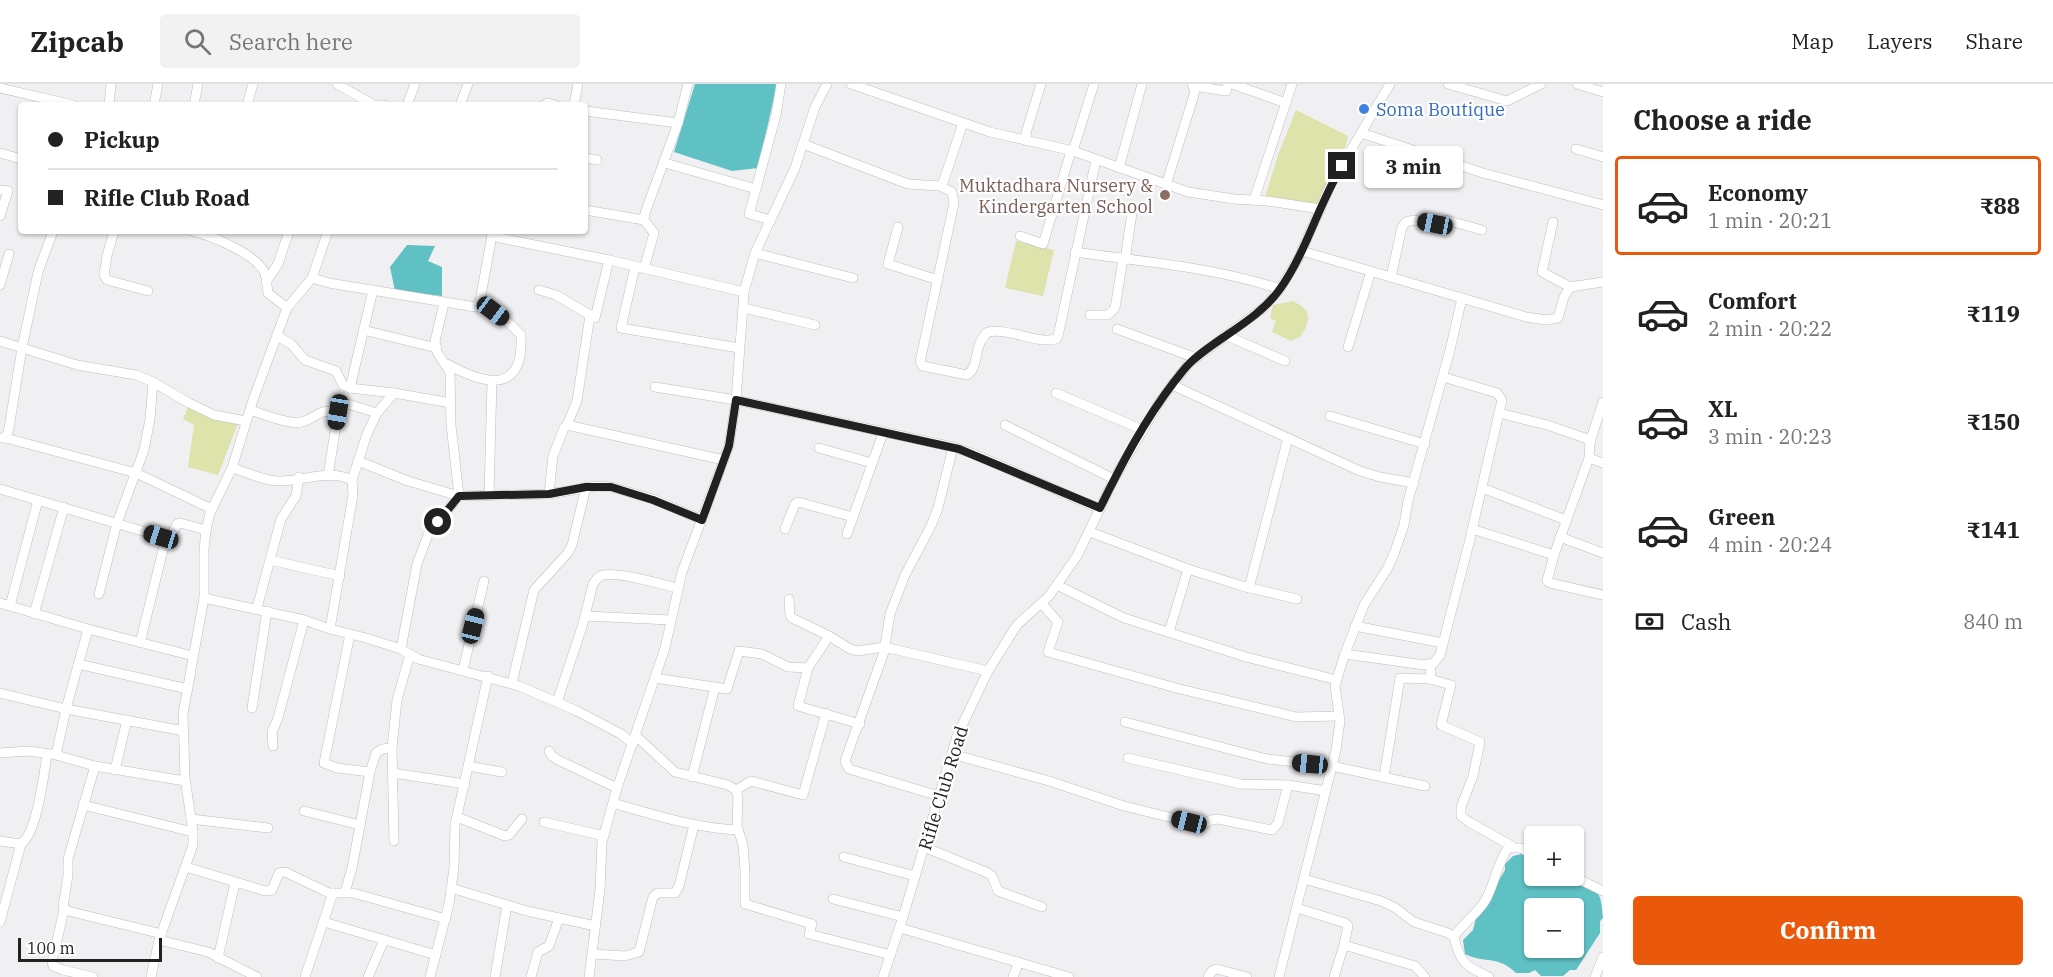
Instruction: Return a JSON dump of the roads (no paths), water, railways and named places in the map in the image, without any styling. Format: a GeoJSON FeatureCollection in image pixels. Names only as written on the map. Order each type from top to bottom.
{"type":"FeatureCollection","features":[{"type":"Feature","properties":{"kind":"street"},"geometry":{"type":"LineString","coordinates":[[109,102],[111,84]]}},
{"type":"Feature","properties":{"kind":"street"},"geometry":{"type":"LineString","coordinates":[[155,102],[158,84]]}},
{"type":"Feature","properties":{"kind":"street"},"geometry":{"type":"LineString","coordinates":[[195,102],[198,84]]}},
{"type":"Feature","properties":{"kind":"street"},"geometry":{"type":"LineString","coordinates":[[248,102],[253,84]]}},
{"type":"Feature","properties":{"kind":"street"},"geometry":{"type":"LineString","coordinates":[[337,84],[367,102]]}},
{"type":"Feature","properties":{"kind":"street"},"geometry":{"type":"LineString","coordinates":[[411,102],[415,84]]}},
{"type":"Feature","properties":{"kind":"street"},"geometry":{"type":"LineString","coordinates":[[461,102],[468,84]]}},
{"type":"Feature","properties":{"kind":"street"},"geometry":{"type":"LineString","coordinates":[[575,102],[578,84]]}},
{"type":"Feature","properties":{"kind":"street"},"geometry":{"type":"LineString","coordinates":[[645,220],[648,205],[678,123],[688,84]]}},
{"type":"Feature","properties":{"kind":"street"},"geometry":{"type":"LineString","coordinates":[[771,220],[749,214],[776,115],[781,84]]}},
{"type":"Feature","properties":{"kind":"street"},"geometry":{"type":"LineString","coordinates":[[589,977],[604,836],[616,788],[656,678],[665,648],[681,572],[729,446],[736,400],[744,292],[755,253],[795,168],[815,107],[827,84]]}},
{"type":"Feature","properties":{"kind":"street"},"geometry":{"type":"LineString","coordinates":[[851,84],[1011,138],[1072,151],[1188,192],[1234,200],[1254,200],[1320,209]]}},
{"type":"Feature","properties":{"kind":"street"},"geometry":{"type":"LineString","coordinates":[[1027,141],[1026,133],[1041,84]]}},
{"type":"Feature","properties":{"kind":"street"},"geometry":{"type":"LineString","coordinates":[[1020,236],[1043,244],[1094,84]]}},
{"type":"Feature","properties":{"kind":"street"},"geometry":{"type":"LineString","coordinates":[[1119,168],[1142,84]]}},
{"type":"Feature","properties":{"kind":"street"},"geometry":{"type":"LineString","coordinates":[[1166,185],[1192,98],[1193,85],[1226,91],[1230,84],[1246,86],[1286,103]]}},
{"type":"Feature","properties":{"kind":"street"},"geometry":{"type":"LineString","coordinates":[[1254,200],[1292,84]]}},
{"type":"Feature","properties":{"kind":"street","name":"Rifle Club Road"},"geometry":{"type":"LineString","coordinates":[[883,977],[952,754],[965,718],[988,671],[1017,625],[1042,604],[1077,556],[1114,479],[1172,385],[1196,358],[1262,309],[1280,289],[1302,251],[1332,182],[1390,84]]}},
{"type":"Feature","properties":{"kind":"street"},"geometry":{"type":"LineString","coordinates":[[1448,84],[1481,88],[1508,101],[1541,84]]}},
{"type":"Feature","properties":{"kind":"street"},"geometry":{"type":"LineString","coordinates":[[1577,84],[1603,92]]}},
{"type":"Feature","properties":{"kind":"street"},"geometry":{"type":"LineString","coordinates":[[0,88],[61,102]]}},
{"type":"Feature","properties":{"kind":"street"},"geometry":{"type":"LineString","coordinates":[[588,111],[678,123]]}},
{"type":"Feature","properties":{"kind":"street"},"geometry":{"type":"LineString","coordinates":[[940,186],[945,179],[963,123]]}},
{"type":"Feature","properties":{"kind":"street"},"geometry":{"type":"LineString","coordinates":[[1362,133],[1483,173],[1603,206]]}},
{"type":"Feature","properties":{"kind":"street"},"geometry":{"type":"LineString","coordinates":[[803,144],[908,184],[940,186],[952,192],[954,202],[920,362],[923,366],[967,375],[974,369],[980,342],[988,332],[1010,332],[1047,340],[1056,339],[1060,330],[1096,160]]}},
{"type":"Feature","properties":{"kind":"street"},"geometry":{"type":"LineString","coordinates":[[1576,148],[1603,157]]}},
{"type":"Feature","properties":{"kind":"street"},"geometry":{"type":"LineString","coordinates":[[0,153],[18,158]]}},
{"type":"Feature","properties":{"kind":"street"},"geometry":{"type":"LineString","coordinates":[[588,158],[597,160]]}},
{"type":"Feature","properties":{"kind":"street"},"geometry":{"type":"LineString","coordinates":[[665,162],[756,189]]}},
{"type":"Feature","properties":{"kind":"street"},"geometry":{"type":"LineString","coordinates":[[0,190],[8,191],[0,216]]}},
{"type":"Feature","properties":{"kind":"street"},"geometry":{"type":"LineString","coordinates":[[588,210],[645,220],[654,233],[621,328],[739,348]]}},
{"type":"Feature","properties":{"kind":"street"},"geometry":{"type":"LineString","coordinates":[[1090,315],[1108,315],[1115,308],[1132,213]]}},
{"type":"Feature","properties":{"kind":"street"},"geometry":{"type":"LineString","coordinates":[[1391,277],[1402,227],[1406,222],[1413,220],[1435,224],[1446,220],[1482,230]]}},
{"type":"Feature","properties":{"kind":"street"},"geometry":{"type":"LineString","coordinates":[[1553,222],[1542,272],[1570,287],[1603,282]]}},
{"type":"Feature","properties":{"kind":"street"},"geometry":{"type":"LineString","coordinates":[[898,227],[888,264],[938,280]]}},
{"type":"Feature","properties":{"kind":"street"},"geometry":{"type":"LineString","coordinates":[[52,234],[38,272],[22,348],[9,428],[3,438],[136,473],[212,509]]}},
{"type":"Feature","properties":{"kind":"street"},"geometry":{"type":"LineString","coordinates":[[113,234],[104,276],[107,280],[148,291]]}},
{"type":"Feature","properties":{"kind":"street"},"geometry":{"type":"LineString","coordinates":[[202,234],[218,239],[241,251],[264,272],[268,294],[288,308]]}},
{"type":"Feature","properties":{"kind":"street"},"geometry":{"type":"LineString","coordinates":[[266,282],[278,264],[288,234]]}},
{"type":"Feature","properties":{"kind":"street"},"geometry":{"type":"LineString","coordinates":[[151,977],[160,937],[193,845],[185,782],[183,714],[204,598],[206,530],[212,509],[232,468],[246,421],[288,308],[312,278],[327,234]]}},
{"type":"Feature","properties":{"kind":"street"},"geometry":{"type":"LineString","coordinates":[[312,278],[444,303],[477,306],[480,301],[492,234]]}},
{"type":"Feature","properties":{"kind":"street"},"geometry":{"type":"LineString","coordinates":[[494,234],[500,238],[609,260],[744,292]]}},
{"type":"Feature","properties":{"kind":"street"},"geometry":{"type":"LineString","coordinates":[[1302,251],[1526,317],[1546,320],[1558,318],[1564,297],[1570,287]]}},
{"type":"Feature","properties":{"kind":"street"},"geometry":{"type":"LineString","coordinates":[[1075,252],[1210,271],[1280,289]]}},
{"type":"Feature","properties":{"kind":"street"},"geometry":{"type":"LineString","coordinates":[[755,253],[853,278]]}},
{"type":"Feature","properties":{"kind":"street"},"geometry":{"type":"LineString","coordinates":[[0,285],[9,254]]}},
{"type":"Feature","properties":{"kind":"street"},"geometry":{"type":"LineString","coordinates":[[539,290],[556,295],[595,318],[609,260]]}},
{"type":"Feature","properties":{"kind":"street"},"geometry":{"type":"LineString","coordinates":[[1348,347],[1371,271]]}},
{"type":"Feature","properties":{"kind":"street"},"geometry":{"type":"LineString","coordinates":[[350,388],[373,290]]}},
{"type":"Feature","properties":{"kind":"street"},"geometry":{"type":"LineString","coordinates":[[1279,977],[1339,731],[1335,693],[1337,680],[1354,626],[1364,605],[1387,569],[1404,525],[1462,298]]}},
{"type":"Feature","properties":{"kind":"street"},"geometry":{"type":"LineString","coordinates":[[446,363],[470,377],[492,381],[512,375],[515,370],[519,360],[521,335],[507,321],[480,301]]}},
{"type":"Feature","properties":{"kind":"street"},"geometry":{"type":"LineString","coordinates":[[401,649],[417,564],[428,535],[459,496],[450,372],[438,352],[435,341],[444,303]]}},
{"type":"Feature","properties":{"kind":"street"},"geometry":{"type":"LineString","coordinates":[[744,308],[815,325]]}},
{"type":"Feature","properties":{"kind":"street"},"geometry":{"type":"LineString","coordinates":[[549,494],[553,456],[577,401],[590,315]]}},
{"type":"Feature","properties":{"kind":"street"},"geometry":{"type":"LineString","coordinates":[[1118,329],[1196,358]]}},
{"type":"Feature","properties":{"kind":"street"},"geometry":{"type":"LineString","coordinates":[[363,330],[437,348]]}},
{"type":"Feature","properties":{"kind":"street"},"geometry":{"type":"LineString","coordinates":[[1225,335],[1285,361]]}},
{"type":"Feature","properties":{"kind":"street"},"geometry":{"type":"LineString","coordinates":[[277,336],[291,344],[305,360],[336,371],[343,385],[350,388],[451,403]]}},
{"type":"Feature","properties":{"kind":"street"},"geometry":{"type":"LineString","coordinates":[[0,341],[77,365],[136,375],[214,415],[246,421]]}},
{"type":"Feature","properties":{"kind":"street"},"geometry":{"type":"LineString","coordinates":[[1345,654],[1424,665],[1431,664],[1440,655],[1502,400],[1497,393],[1443,377]]}},
{"type":"Feature","properties":{"kind":"street"},"geometry":{"type":"LineString","coordinates":[[489,495],[492,381]]}},
{"type":"Feature","properties":{"kind":"street"},"geometry":{"type":"LineString","coordinates":[[99,594],[117,523],[144,450],[153,382]]}},
{"type":"Feature","properties":{"kind":"street"},"geometry":{"type":"LineString","coordinates":[[1172,385],[1360,471],[1414,483]]}},
{"type":"Feature","properties":{"kind":"street"},"geometry":{"type":"LineString","coordinates":[[655,387],[736,400],[953,447],[1100,508]]}},
{"type":"Feature","properties":{"kind":"street"},"geometry":{"type":"LineString","coordinates":[[330,629],[353,495],[352,480],[367,434],[377,413],[394,393]]}},
{"type":"Feature","properties":{"kind":"street"},"geometry":{"type":"LineString","coordinates":[[1056,393],[1143,430]]}},
{"type":"Feature","properties":{"kind":"street"},"geometry":{"type":"LineString","coordinates":[[1603,402],[1590,442],[1589,458],[1547,578],[1550,583],[1603,595]]}},
{"type":"Feature","properties":{"kind":"street"},"geometry":{"type":"LineString","coordinates":[[328,476],[339,406],[344,404],[361,407],[377,413]]}},
{"type":"Feature","properties":{"kind":"street"},"geometry":{"type":"LineString","coordinates":[[250,410],[295,422],[306,420],[321,411],[338,412]]}},
{"type":"Feature","properties":{"kind":"street"},"geometry":{"type":"LineString","coordinates":[[1499,413],[1547,425],[1590,442]]}},
{"type":"Feature","properties":{"kind":"street"},"geometry":{"type":"LineString","coordinates":[[1329,416],[1425,444]]}},
{"type":"Feature","properties":{"kind":"street"},"geometry":{"type":"LineString","coordinates":[[567,425],[724,460]]}},
{"type":"Feature","properties":{"kind":"street"},"geometry":{"type":"LineString","coordinates":[[1005,425],[1114,479]]}},
{"type":"Feature","properties":{"kind":"street"},"geometry":{"type":"LineString","coordinates":[[847,534],[883,433]]}},
{"type":"Feature","properties":{"kind":"street"},"geometry":{"type":"LineString","coordinates":[[1249,588],[1288,438]]}},
{"type":"Feature","properties":{"kind":"street"},"geometry":{"type":"LineString","coordinates":[[939,796],[849,769],[845,761],[860,724],[884,647],[890,614],[905,575],[938,508],[953,447]]}},
{"type":"Feature","properties":{"kind":"street"},"geometry":{"type":"LineString","coordinates":[[819,448],[872,463]]}},
{"type":"Feature","properties":{"kind":"street"},"geometry":{"type":"LineString","coordinates":[[1589,458],[1603,464]]}},
{"type":"Feature","properties":{"kind":"street"},"geometry":{"type":"LineString","coordinates":[[358,461],[408,481],[459,496],[549,494],[586,487],[611,487],[653,500],[702,520]]}},
{"type":"Feature","properties":{"kind":"street"},"geometry":{"type":"LineString","coordinates":[[232,468],[276,481],[328,476],[342,476],[352,480]]}},
{"type":"Feature","properties":{"kind":"street"},"geometry":{"type":"LineString","coordinates":[[252,708],[262,610],[270,560],[281,519],[296,496],[299,477]]}},
{"type":"Feature","properties":{"kind":"street"},"geometry":{"type":"LineString","coordinates":[[512,683],[534,590],[567,554],[572,545],[586,487]]}},
{"type":"Feature","properties":{"kind":"street"},"geometry":{"type":"LineString","coordinates":[[1482,488],[1566,520]]}},
{"type":"Feature","properties":{"kind":"street"},"geometry":{"type":"LineString","coordinates":[[0,489],[166,538],[170,538],[177,524],[180,523],[206,530]]}},
{"type":"Feature","properties":{"kind":"street"},"geometry":{"type":"LineString","coordinates":[[10,606],[38,500]]}},
{"type":"Feature","properties":{"kind":"street"},"geometry":{"type":"LineString","coordinates":[[785,530],[795,504],[798,502],[853,517]]}},
{"type":"Feature","properties":{"kind":"street"},"geometry":{"type":"LineString","coordinates":[[34,614],[64,507]]}},
{"type":"Feature","properties":{"kind":"street"},"geometry":{"type":"LineString","coordinates":[[1472,529],[1554,555]]}},
{"type":"Feature","properties":{"kind":"street"},"geometry":{"type":"LineString","coordinates":[[1090,532],[1188,569],[1249,588],[1297,599]]}},
{"type":"Feature","properties":{"kind":"street"},"geometry":{"type":"LineString","coordinates":[[1560,537],[1603,553]]}},
{"type":"Feature","properties":{"kind":"street"},"geometry":{"type":"LineString","coordinates":[[140,643],[166,538]]}},
{"type":"Feature","properties":{"kind":"street"},"geometry":{"type":"LineString","coordinates":[[270,560],[340,576]]}},
{"type":"Feature","properties":{"kind":"street"},"geometry":{"type":"LineString","coordinates":[[1169,632],[1188,569]]}},
{"type":"Feature","properties":{"kind":"street"},"geometry":{"type":"LineString","coordinates":[[557,702],[593,584],[597,578],[603,575],[624,577],[678,588]]}},
{"type":"Feature","properties":{"kind":"street"},"geometry":{"type":"LineString","coordinates":[[463,670],[484,581]]}},
{"type":"Feature","properties":{"kind":"street"},"geometry":{"type":"LineString","coordinates":[[1057,585],[1124,618],[1246,657],[1337,680]]}},
{"type":"Feature","properties":{"kind":"street"},"geometry":{"type":"LineString","coordinates":[[204,598],[304,620],[401,649],[437,664],[512,683],[557,702],[634,740],[675,772],[728,784],[736,790]]}},
{"type":"Feature","properties":{"kind":"street"},"geometry":{"type":"LineString","coordinates":[[789,599],[792,618],[857,651],[884,647],[988,671]]}},
{"type":"Feature","properties":{"kind":"street"},"geometry":{"type":"LineString","coordinates":[[0,603],[193,656]]}},
{"type":"Feature","properties":{"kind":"street"},"geometry":{"type":"LineString","coordinates":[[1042,604],[1058,622],[1048,652],[1176,688],[1296,717],[1339,716]]}},
{"type":"Feature","properties":{"kind":"street"},"geometry":{"type":"LineString","coordinates":[[585,616],[671,620]]}},
{"type":"Feature","properties":{"kind":"street"},"geometry":{"type":"LineString","coordinates":[[273,746],[272,732],[278,718],[304,620]]}},
{"type":"Feature","properties":{"kind":"street"},"geometry":{"type":"LineString","coordinates":[[1354,626],[1443,643]]}},
{"type":"Feature","properties":{"kind":"street"},"geometry":{"type":"LineString","coordinates":[[0,841],[21,844],[30,834],[88,629]]}},
{"type":"Feature","properties":{"kind":"street"},"geometry":{"type":"LineString","coordinates":[[350,634],[324,763],[337,768],[369,772]]}},
{"type":"Feature","properties":{"kind":"street"},"geometry":{"type":"LineString","coordinates":[[829,636],[808,668],[798,706],[860,724]]}},
{"type":"Feature","properties":{"kind":"street"},"geometry":{"type":"LineString","coordinates":[[656,678],[727,689],[739,651],[762,654],[788,667],[808,668]]}},
{"type":"Feature","properties":{"kind":"street"},"geometry":{"type":"LineString","coordinates":[[394,841],[392,748],[397,700],[410,654]]}},
{"type":"Feature","properties":{"kind":"street"},"geometry":{"type":"LineString","coordinates":[[78,664],[188,689]]}},
{"type":"Feature","properties":{"kind":"street"},"geometry":{"type":"LineString","coordinates":[[1430,679],[1431,664]]}},
{"type":"Feature","properties":{"kind":"street"},"geometry":{"type":"LineString","coordinates":[[430,977],[446,918],[457,817],[488,676]]}},
{"type":"Feature","properties":{"kind":"street"},"geometry":{"type":"LineString","coordinates":[[1384,777],[1400,678],[1430,679],[1451,685],[1441,725],[1480,742],[1473,776],[1461,807],[1461,816],[1512,846],[1524,850]]}},
{"type":"Feature","properties":{"kind":"street"},"geometry":{"type":"LineString","coordinates":[[692,777],[715,687]]}},
{"type":"Feature","properties":{"kind":"street"},"geometry":{"type":"LineString","coordinates":[[0,693],[66,709],[184,731]]}},
{"type":"Feature","properties":{"kind":"street"},"geometry":{"type":"LineString","coordinates":[[736,790],[751,781],[803,795],[826,713]]}},
{"type":"Feature","properties":{"kind":"street"},"geometry":{"type":"LineString","coordinates":[[115,770],[127,720]]}},
{"type":"Feature","properties":{"kind":"street"},"geometry":{"type":"LineString","coordinates":[[1125,722],[1267,759],[1332,766],[1425,786]]}},
{"type":"Feature","properties":{"kind":"street"},"geometry":{"type":"LineString","coordinates":[[345,892],[352,868],[369,772],[376,753],[382,749],[392,748]]}},
{"type":"Feature","properties":{"kind":"street"},"geometry":{"type":"LineString","coordinates":[[0,753],[28,751],[52,754],[95,766],[185,782]]}},
{"type":"Feature","properties":{"kind":"street"},"geometry":{"type":"LineString","coordinates":[[549,751],[558,760],[616,788]]}},
{"type":"Feature","properties":{"kind":"street"},"geometry":{"type":"LineString","coordinates":[[952,754],[1039,777],[1124,806],[1202,824],[1218,819],[1272,830],[1278,823],[1288,785]]}},
{"type":"Feature","properties":{"kind":"street"},"geometry":{"type":"LineString","coordinates":[[1128,758],[1241,784],[1288,785],[1326,791]]}},
{"type":"Feature","properties":{"kind":"street"},"geometry":{"type":"LineString","coordinates":[[93,977],[63,970],[53,966],[52,962],[64,910],[69,875],[68,859],[95,766]]}},
{"type":"Feature","properties":{"kind":"street"},"geometry":{"type":"LineString","coordinates":[[468,766],[502,772]]}},
{"type":"Feature","properties":{"kind":"street"},"geometry":{"type":"LineString","coordinates":[[393,773],[465,784]]}},
{"type":"Feature","properties":{"kind":"street"},"geometry":{"type":"LineString","coordinates":[[736,790],[738,830],[743,845],[746,871],[745,904],[812,924],[809,934],[891,954]]}},
{"type":"Feature","properties":{"kind":"street"},"geometry":{"type":"LineString","coordinates":[[613,803],[694,825],[738,830]]}},
{"type":"Feature","properties":{"kind":"street"},"geometry":{"type":"LineString","coordinates":[[83,805],[193,832]]}},
{"type":"Feature","properties":{"kind":"street"},"geometry":{"type":"LineString","coordinates":[[304,811],[360,825]]}},
{"type":"Feature","properties":{"kind":"street"},"geometry":{"type":"LineString","coordinates":[[457,817],[505,836],[509,835],[522,819]]}},
{"type":"Feature","properties":{"kind":"street"},"geometry":{"type":"LineString","coordinates":[[191,819],[268,828]]}},
{"type":"Feature","properties":{"kind":"street"},"geometry":{"type":"LineString","coordinates":[[544,822],[604,836]]}},
{"type":"Feature","properties":{"kind":"street"},"geometry":{"type":"LineString","coordinates":[[593,954],[625,956],[639,952],[653,897],[658,893],[675,892],[679,886],[694,825]]}},
{"type":"Feature","properties":{"kind":"street"},"geometry":{"type":"LineString","coordinates":[[0,922],[21,844]]}},
{"type":"Feature","properties":{"kind":"street"},"geometry":{"type":"LineString","coordinates":[[1489,977],[1472,970],[1462,962],[1458,956],[1454,937],[1461,925],[1479,910],[1506,851],[1512,846]]}},
{"type":"Feature","properties":{"kind":"street"},"geometry":{"type":"LineString","coordinates":[[924,847],[988,873],[993,876],[998,891],[1042,907]]}},
{"type":"Feature","properties":{"kind":"street"},"geometry":{"type":"LineString","coordinates":[[844,857],[915,876]]}},
{"type":"Feature","properties":{"kind":"street"},"geometry":{"type":"LineString","coordinates":[[186,867],[269,891],[279,873],[285,872],[321,890],[333,893],[345,892],[446,918]]}},
{"type":"Feature","properties":{"kind":"street"},"geometry":{"type":"LineString","coordinates":[[1304,879],[1381,901],[1394,907],[1414,922],[1454,937]]}},
{"type":"Feature","properties":{"kind":"street"},"geometry":{"type":"LineString","coordinates":[[1584,882],[1603,891]]}},
{"type":"Feature","properties":{"kind":"street"},"geometry":{"type":"LineString","coordinates":[[218,958],[235,883]]}},
{"type":"Feature","properties":{"kind":"street"},"geometry":{"type":"LineString","coordinates":[[451,888],[507,905],[591,925]]}},
{"type":"Feature","properties":{"kind":"street"},"geometry":{"type":"LineString","coordinates":[[305,977],[333,893]]}},
{"type":"Feature","properties":{"kind":"street"},"geometry":{"type":"LineString","coordinates":[[833,899],[903,917]]}},
{"type":"Feature","properties":{"kind":"street"},"geometry":{"type":"LineString","coordinates":[[495,977],[507,905]]}},
{"type":"Feature","properties":{"kind":"street"},"geometry":{"type":"LineString","coordinates":[[1297,908],[1345,923],[1348,926],[1334,977]]}},
{"type":"Feature","properties":{"kind":"street"},"geometry":{"type":"LineString","coordinates":[[64,910],[207,952],[257,977]]}},
{"type":"Feature","properties":{"kind":"street"},"geometry":{"type":"LineString","coordinates":[[531,977],[538,952],[549,946],[559,918]]}},
{"type":"Feature","properties":{"kind":"street"},"geometry":{"type":"LineString","coordinates":[[324,922],[436,955]]}},
{"type":"Feature","properties":{"kind":"street"},"geometry":{"type":"LineString","coordinates":[[900,928],[1069,977]]}},
{"type":"Feature","properties":{"kind":"street"},"geometry":{"type":"LineString","coordinates":[[368,977],[384,940]]}},
{"type":"Feature","properties":{"kind":"street"},"geometry":{"type":"LineString","coordinates":[[1344,945],[1415,966],[1425,977]]}},
{"type":"Feature","properties":{"kind":"street"},"geometry":{"type":"LineString","coordinates":[[1595,977],[1603,957]]}},
{"type":"Feature","properties":{"kind":"street"},"geometry":{"type":"LineString","coordinates":[[1013,977],[1018,962]]}},
{"type":"Feature","properties":{"kind":"street"},"geometry":{"type":"LineString","coordinates":[[1208,977],[1212,971],[1217,969],[1246,977]]}},
{"type":"Feature","properties":{"kind":"water"},"geometry":{"type":"Polygon","coordinates":[[[695,84],[777,84],[758,168],[732,171],[674,152],[695,84]]]}},
{"type":"Feature","properties":{"kind":"water"},"geometry":{"type":"Polygon","coordinates":[[[407,245],[435,246],[428,261],[442,267],[442,296],[395,291],[390,267],[407,245]]]}},
{"type":"Feature","properties":{"kind":"water"},"geometry":{"type":"Polygon","coordinates":[[[1524,853],[1524,886],[1584,886],[1584,881],[1596,890],[1601,900],[1603,918],[1600,921],[1600,933],[1584,958],[1584,898],[1524,898],[1524,958],[1584,958],[1576,970],[1570,970],[1563,976],[1541,976],[1535,970],[1529,973],[1516,973],[1503,964],[1465,954],[1463,940],[1473,930],[1476,918],[1492,899],[1492,892],[1505,870],[1505,864],[1513,856],[1524,853]]]}},
{"type":"Feature","properties":{"kind":"place","name":"Soma Boutique"},"geometry":{"type":"Point","coordinates":[1364,109]}},
{"type":"Feature","properties":{"kind":"place","name":"Muktadhara Nursery & Kindergarten School"},"geometry":{"type":"Point","coordinates":[1165,195]}}]}
